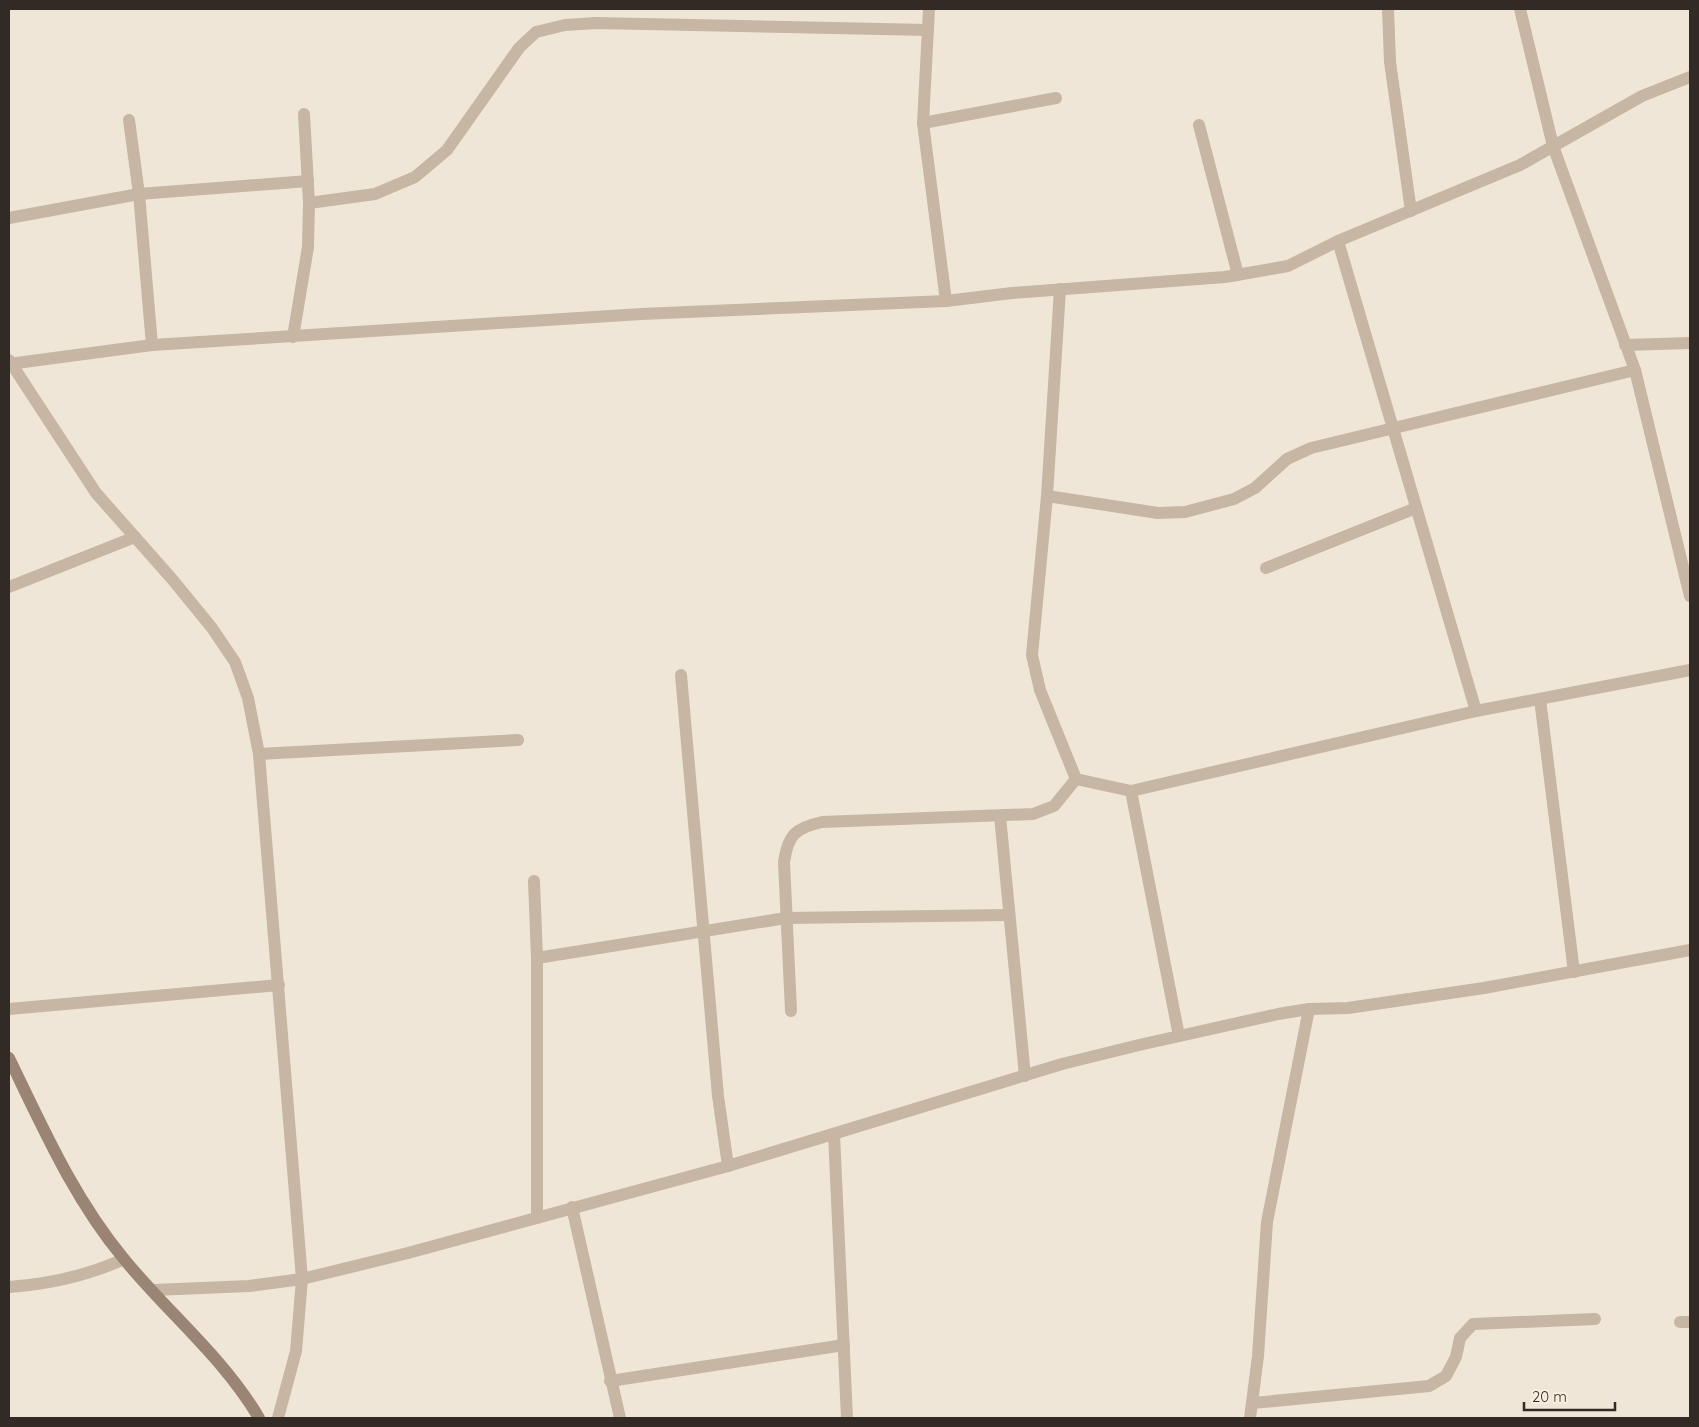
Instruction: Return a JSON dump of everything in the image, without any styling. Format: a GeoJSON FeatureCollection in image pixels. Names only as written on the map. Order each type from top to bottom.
{"type":"FeatureCollection","features":[{"type":"Feature","properties":{"kind":"main road"},"geometry":{"type":"LineString","coordinates":[[9,1058],[73,1188],[124,1259],[210,1351],[259,1418]]}},
{"type":"Feature","properties":{"kind":"street"},"geometry":{"type":"LineString","coordinates":[[929,9],[923,123],[946,301]]}},
{"type":"Feature","properties":{"kind":"street"},"geometry":{"type":"LineString","coordinates":[[1388,9],[1390,62],[1411,210]]}},
{"type":"Feature","properties":{"kind":"street"},"geometry":{"type":"LineString","coordinates":[[1520,9],[1553,146],[1635,370],[1689,588]]}},
{"type":"Feature","properties":{"kind":"street"},"geometry":{"type":"LineString","coordinates":[[309,203],[375,194],[415,177],[447,150],[519,48],[536,32],[565,24],[596,22],[928,30]]}},
{"type":"Feature","properties":{"kind":"street"},"geometry":{"type":"LineString","coordinates":[[278,1418],[296,1351],[302,1279],[259,754],[248,698],[234,662],[212,628],[96,493],[9,363],[152,345],[641,314],[946,301],[1060,289],[1238,275],[1288,266],[1338,241],[1520,165],[1642,96],[1690,77]]}},
{"type":"Feature","properties":{"kind":"street"},"geometry":{"type":"LineString","coordinates":[[923,123],[1056,98]]}},
{"type":"Feature","properties":{"kind":"street"},"geometry":{"type":"LineString","coordinates":[[293,337],[308,247],[309,203],[304,114]]}},
{"type":"Feature","properties":{"kind":"street"},"geometry":{"type":"LineString","coordinates":[[129,120],[139,194],[152,345]]}},
{"type":"Feature","properties":{"kind":"street"},"geometry":{"type":"LineString","coordinates":[[1199,125],[1238,275]]}},
{"type":"Feature","properties":{"kind":"street"},"geometry":{"type":"LineString","coordinates":[[9,218],[139,194],[308,181]]}},
{"type":"Feature","properties":{"kind":"street"},"geometry":{"type":"LineString","coordinates":[[1338,241],[1476,712]]}},
{"type":"Feature","properties":{"kind":"street"},"geometry":{"type":"LineString","coordinates":[[1060,289],[1047,496],[1032,655],[1040,690],[1076,779]]}},
{"type":"Feature","properties":{"kind":"street"},"geometry":{"type":"LineString","coordinates":[[1625,345],[1690,343]]}},
{"type":"Feature","properties":{"kind":"street"},"geometry":{"type":"LineString","coordinates":[[1047,496],[1158,513],[1185,512],[1234,499],[1255,488],[1287,459],[1311,448],[1635,370]]}},
{"type":"Feature","properties":{"kind":"street"},"geometry":{"type":"LineString","coordinates":[[1266,568],[1416,508]]}},
{"type":"Feature","properties":{"kind":"street"},"geometry":{"type":"LineString","coordinates":[[9,586],[135,537]]}},
{"type":"Feature","properties":{"kind":"street"},"geometry":{"type":"LineString","coordinates":[[1076,779],[1131,790],[1476,712],[1690,670]]}},
{"type":"Feature","properties":{"kind":"street"},"geometry":{"type":"LineString","coordinates":[[680,674],[718,1096],[728,1166]]}},
{"type":"Feature","properties":{"kind":"street"},"geometry":{"type":"LineString","coordinates":[[1540,699],[1574,972]]}},
{"type":"Feature","properties":{"kind":"street"},"geometry":{"type":"LineString","coordinates":[[259,754],[518,740]]}},
{"type":"Feature","properties":{"kind":"street"},"geometry":{"type":"LineString","coordinates":[[790,1010],[784,862],[787,844],[794,833],[805,826],[822,822],[1033,814],[1054,806],[1076,779]]}},
{"type":"Feature","properties":{"kind":"street"},"geometry":{"type":"LineString","coordinates":[[1131,790],[1179,1036]]}},
{"type":"Feature","properties":{"kind":"street"},"geometry":{"type":"LineString","coordinates":[[1000,816],[1024,1076]]}},
{"type":"Feature","properties":{"kind":"street"},"geometry":{"type":"LineString","coordinates":[[534,881],[538,958],[537,1218]]}},
{"type":"Feature","properties":{"kind":"street"},"geometry":{"type":"LineString","coordinates":[[538,958],[786,918],[1008,915]]}},
{"type":"Feature","properties":{"kind":"street"},"geometry":{"type":"LineString","coordinates":[[154,1290],[249,1286],[302,1279],[408,1253],[728,1166],[1062,1064],[1179,1036],[1309,1009],[1348,1008],[1484,988],[1690,950]]}},
{"type":"Feature","properties":{"kind":"street"},"geometry":{"type":"LineString","coordinates":[[9,1009],[279,985]]}},
{"type":"Feature","properties":{"kind":"street"},"geometry":{"type":"LineString","coordinates":[[1250,1418],[1253,1403],[1268,1222],[1309,1009]]}},
{"type":"Feature","properties":{"kind":"street"},"geometry":{"type":"LineString","coordinates":[[834,1134],[848,1418]]}},
{"type":"Feature","properties":{"kind":"street"},"geometry":{"type":"LineString","coordinates":[[572,1207],[610,1381],[620,1418]]}},
{"type":"Feature","properties":{"kind":"street"},"geometry":{"type":"LineString","coordinates":[[9,1287],[66,1280],[97,1272],[124,1259]]}},
{"type":"Feature","properties":{"kind":"street"},"geometry":{"type":"LineString","coordinates":[[1253,1403],[1429,1386],[1446,1376],[1456,1357],[1460,1338],[1473,1324],[1595,1319]]}},
{"type":"Feature","properties":{"kind":"street"},"geometry":{"type":"LineString","coordinates":[[610,1381],[844,1345]]}}]}
